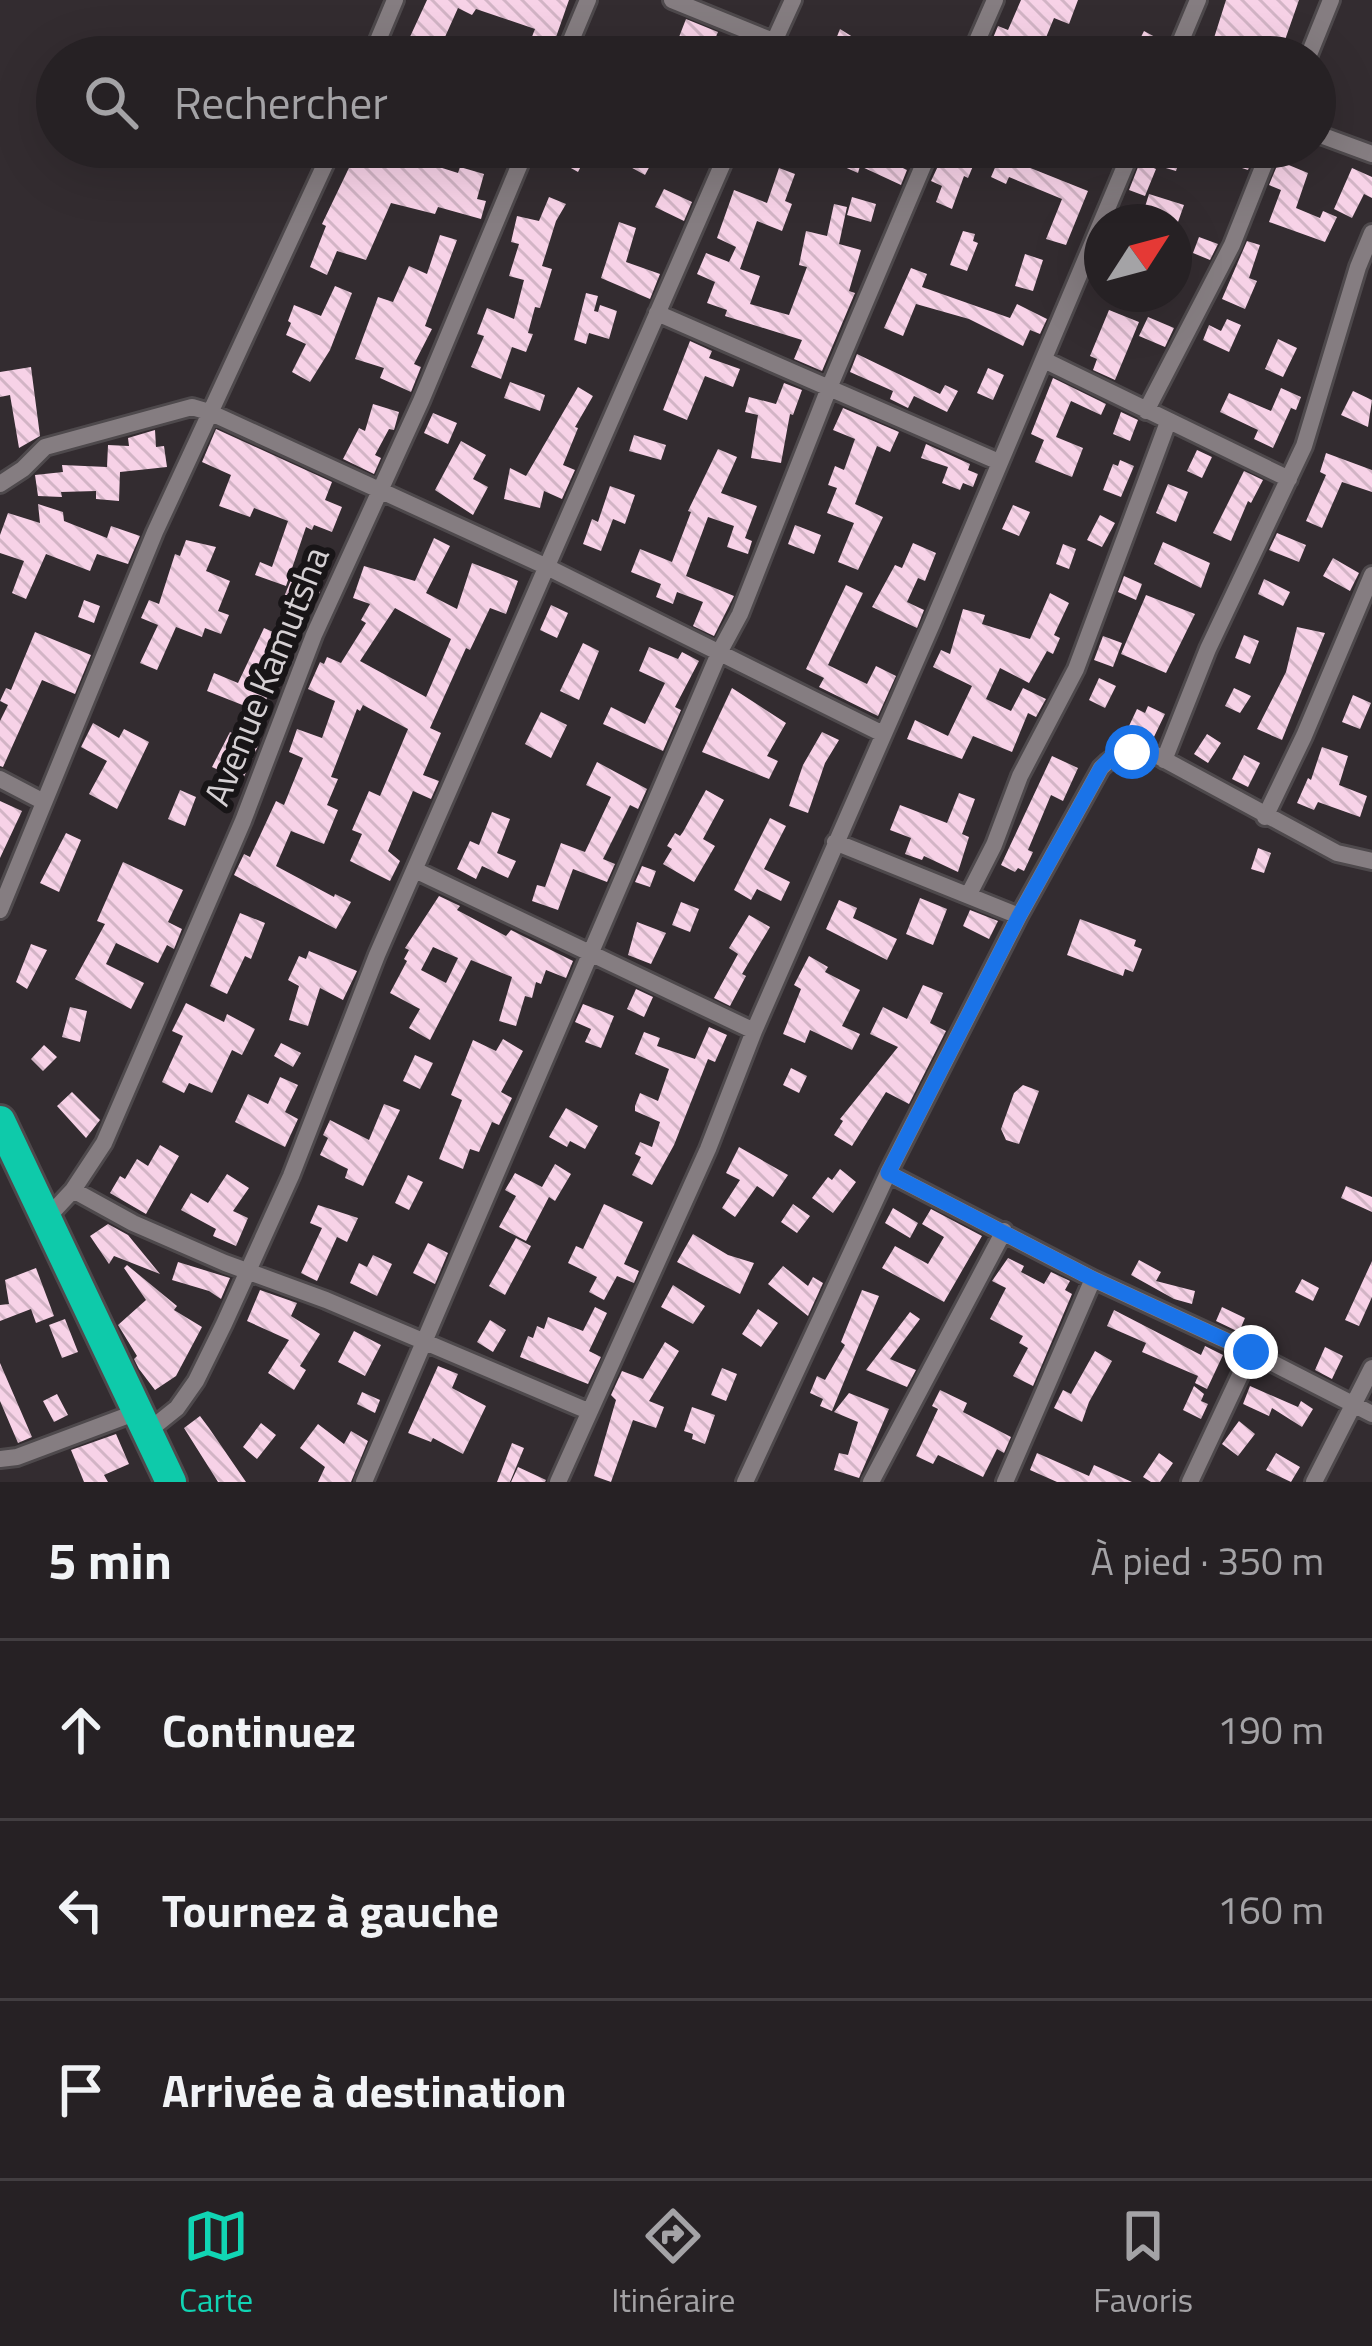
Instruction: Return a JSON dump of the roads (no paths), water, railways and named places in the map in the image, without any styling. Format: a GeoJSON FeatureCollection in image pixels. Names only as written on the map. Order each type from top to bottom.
{"type":"FeatureCollection","features":[{"type":"Feature","properties":{"kind":"highway"},"geometry":{"type":"LineString","coordinates":[[0,1121],[170,1482]]}},
{"type":"Feature","properties":{"kind":"street"},"geometry":{"type":"LineString","coordinates":[[380,36],[395,0]]}},
{"type":"Feature","properties":{"kind":"street"},"geometry":{"type":"LineString","coordinates":[[573,36],[588,0]]}},
{"type":"Feature","properties":{"kind":"street"},"geometry":{"type":"LineString","coordinates":[[672,0],[744,36]]}},
{"type":"Feature","properties":{"kind":"street"},"geometry":{"type":"LineString","coordinates":[[776,36],[793,0]]}},
{"type":"Feature","properties":{"kind":"street"},"geometry":{"type":"LineString","coordinates":[[979,36],[995,0]]}},
{"type":"Feature","properties":{"kind":"street"},"geometry":{"type":"LineString","coordinates":[[1183,36],[1198,0]]}},
{"type":"Feature","properties":{"kind":"street"},"geometry":{"type":"LineString","coordinates":[[1316,36],[1331,0]]}},
{"type":"Feature","properties":{"kind":"street"},"geometry":{"type":"LineString","coordinates":[[1336,141],[1372,154]]}},
{"type":"Feature","properties":{"kind":"street"},"geometry":{"type":"LineString","coordinates":[[0,910],[209,412],[323,168]]}},
{"type":"Feature","properties":{"kind":"street","name":"Avenue Kamutsha"},"geometry":{"type":"LineString","coordinates":[[46,1219],[73,1190],[104,1143],[243,820],[314,635],[518,168]]}},
{"type":"Feature","properties":{"kind":"street"},"geometry":{"type":"LineString","coordinates":[[0,1459],[142,1422],[177,1408],[196,1381],[291,1176],[545,566],[721,168]]}},
{"type":"Feature","properties":{"kind":"street"},"geometry":{"type":"LineString","coordinates":[[364,1482],[748,593],[922,168]]}},
{"type":"Feature","properties":{"kind":"street"},"geometry":{"type":"LineString","coordinates":[[558,1482],[662,1256],[1123,168]]}},
{"type":"Feature","properties":{"kind":"street"},"geometry":{"type":"LineString","coordinates":[[1146,411],[1232,245],[1263,168]]}},
{"type":"Feature","properties":{"kind":"street"},"geometry":{"type":"LineString","coordinates":[[1164,760],[1208,650],[1304,446],[1372,233]]}},
{"type":"Feature","properties":{"kind":"street"},"geometry":{"type":"LineString","coordinates":[[657,313],[999,461]]}},
{"type":"Feature","properties":{"kind":"street"},"geometry":{"type":"LineString","coordinates":[[1044,360],[1289,479]]}},
{"type":"Feature","properties":{"kind":"street"},"geometry":{"type":"LineString","coordinates":[[0,484],[45,447],[192,407],[381,488],[883,734]]}},
{"type":"Feature","properties":{"kind":"street"},"geometry":{"type":"LineString","coordinates":[[969,894],[1020,776],[1076,669],[1168,422]]}},
{"type":"Feature","properties":{"kind":"street"},"geometry":{"type":"LineString","coordinates":[[1265,817],[1372,575]]}},
{"type":"Feature","properties":{"kind":"street"},"geometry":{"type":"LineString","coordinates":[[746,1482],[888,1173],[1019,916],[1112,756],[1132,752],[1164,760],[1337,853],[1372,861]]}},
{"type":"Feature","properties":{"kind":"street"},"geometry":{"type":"LineString","coordinates":[[0,779],[42,801]]}},
{"type":"Feature","properties":{"kind":"street"},"geometry":{"type":"LineString","coordinates":[[835,842],[1019,916]]}},
{"type":"Feature","properties":{"kind":"street"},"geometry":{"type":"LineString","coordinates":[[415,871],[754,1031]]}},
{"type":"Feature","properties":{"kind":"street"},"geometry":{"type":"LineString","coordinates":[[888,1173],[1372,1414]]}},
{"type":"Feature","properties":{"kind":"street"},"geometry":{"type":"LineString","coordinates":[[73,1190],[133,1223],[588,1411]]}},
{"type":"Feature","properties":{"kind":"street"},"geometry":{"type":"LineString","coordinates":[[871,1482],[1004,1231]]}},
{"type":"Feature","properties":{"kind":"street"},"geometry":{"type":"LineString","coordinates":[[1005,1482],[1093,1279]]}},
{"type":"Feature","properties":{"kind":"street"},"geometry":{"type":"LineString","coordinates":[[1190,1482],[1251,1352]]}},
{"type":"Feature","properties":{"kind":"street"},"geometry":{"type":"LineString","coordinates":[[1314,1482],[1372,1368]]}}]}
